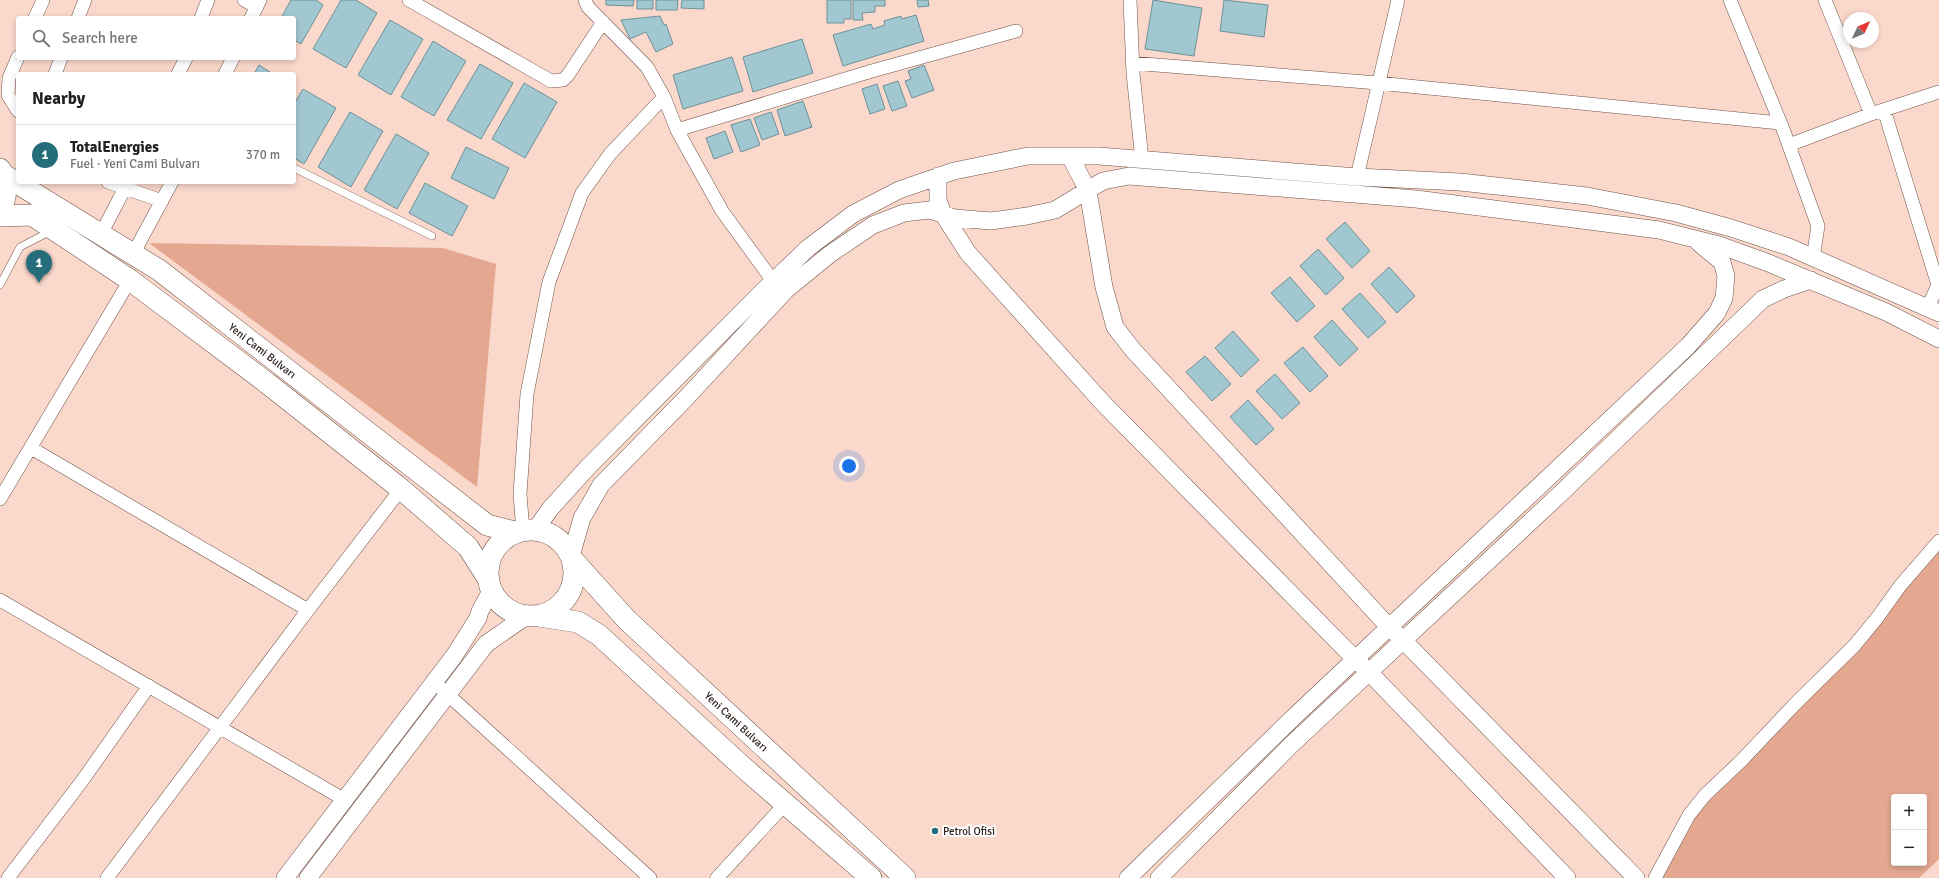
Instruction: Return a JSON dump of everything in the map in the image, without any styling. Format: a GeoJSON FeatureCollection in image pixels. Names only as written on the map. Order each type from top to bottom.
{"type":"FeatureCollection","features":[{"type":"Feature","properties":{"kind":"main road","name":"Yeni Cami Bulvarı"},"geometry":{"type":"LineString","coordinates":[[2,172],[16,181]]}},
{"type":"Feature","properties":{"kind":"main road"},"geometry":{"type":"LineString","coordinates":[[0,210],[5,198],[6,186],[2,172]]}},
{"type":"Feature","properties":{"kind":"main road","name":"Yeni Cami Bulvarı"},"geometry":{"type":"LineString","coordinates":[[21,184],[159,270],[487,525],[525,531]]}},
{"type":"Feature","properties":{"kind":"main road","name":"Yeni Cami Bulvarı"},"geometry":{"type":"LineString","coordinates":[[0,216],[32,215],[56,230],[130,280],[267,383],[401,489],[468,547],[489,584]]}},
{"type":"Feature","properties":{"kind":"main road"},"geometry":{"type":"LineString","coordinates":[[532,616],[553,611],[564,602],[572,589],[576,574],[572,558],[566,547],[556,537],[525,531],[503,539],[494,550],[488,563],[489,584],[499,603],[511,612],[532,616],[578,622],[599,635],[744,768],[871,878]]}},
{"type":"Feature","properties":{"kind":"main road","name":"Yeni Cami Bulvarı"},"geometry":{"type":"LineString","coordinates":[[572,558],[626,619],[905,878]]}},
{"type":"Feature","properties":{"kind":"street"},"geometry":{"type":"LineString","coordinates":[[36,16],[43,0]]}},
{"type":"Feature","properties":{"kind":"street"},"geometry":{"type":"LineString","coordinates":[[79,16],[85,0]]}},
{"type":"Feature","properties":{"kind":"street"},"geometry":{"type":"LineString","coordinates":[[202,16],[208,0]]}},
{"type":"Feature","properties":{"kind":"street"},"geometry":{"type":"LineString","coordinates":[[244,0],[256,8]]}},
{"type":"Feature","properties":{"kind":"street"},"geometry":{"type":"LineString","coordinates":[[409,0],[551,81],[563,80],[568,75],[603,22]]}},
{"type":"Feature","properties":{"kind":"street"},"geometry":{"type":"LineString","coordinates":[[585,0],[588,7],[647,67],[664,97],[677,130],[722,211],[773,281]]}},
{"type":"Feature","properties":{"kind":"street"},"geometry":{"type":"LineString","coordinates":[[1130,0],[1132,63],[1142,160]]}},
{"type":"Feature","properties":{"kind":"street"},"geometry":{"type":"LineString","coordinates":[[1358,177],[1378,83],[1398,0]]}},
{"type":"Feature","properties":{"kind":"street"},"geometry":{"type":"LineString","coordinates":[[1730,0],[1789,145],[1818,226],[1813,258]]}},
{"type":"Feature","properties":{"kind":"street"},"geometry":{"type":"LineString","coordinates":[[1825,0],[1871,114]]}},
{"type":"Feature","properties":{"kind":"street"},"geometry":{"type":"LineString","coordinates":[[677,130],[872,71],[1016,31]]}},
{"type":"Feature","properties":{"kind":"street"},"geometry":{"type":"LineString","coordinates":[[16,108],[8,95],[9,78],[17,60]]}},
{"type":"Feature","properties":{"kind":"street"},"geometry":{"type":"LineString","coordinates":[[56,72],[60,60]]}},
{"type":"Feature","properties":{"kind":"street"},"geometry":{"type":"LineString","coordinates":[[179,72],[185,60]]}},
{"type":"Feature","properties":{"kind":"street"},"geometry":{"type":"LineString","coordinates":[[226,72],[232,60]]}},
{"type":"Feature","properties":{"kind":"street"},"geometry":{"type":"LineString","coordinates":[[1132,63],[1378,83],[1780,123]]}},
{"type":"Feature","properties":{"kind":"street"},"geometry":{"type":"LineString","coordinates":[[1789,145],[1871,114],[1939,92]]}},
{"type":"Feature","properties":{"kind":"street"},"geometry":{"type":"LineString","coordinates":[[525,531],[520,494],[527,394],[549,282],[582,193],[610,154],[664,97]]}},
{"type":"Feature","properties":{"kind":"street"},"geometry":{"type":"LineString","coordinates":[[525,531],[550,509],[588,467],[773,281],[808,248],[853,214],[899,190],[954,171],[1028,156],[1070,156],[1142,160],[1358,177],[1460,182],[1587,196],[1676,213],[1724,226],[1789,247],[1933,310],[1938,285],[1884,110]]}},
{"type":"Feature","properties":{"kind":"street"},"geometry":{"type":"LineString","coordinates":[[1070,156],[1088,191],[1104,287],[1115,327],[1133,350],[1389,627],[1636,878]]}},
{"type":"Feature","properties":{"kind":"street"},"geometry":{"type":"LineString","coordinates":[[938,176],[938,200],[943,214],[968,253],[1102,402],[1369,672],[1567,878]]}},
{"type":"Feature","properties":{"kind":"street"},"geometry":{"type":"LineString","coordinates":[[572,558],[582,518],[601,485],[687,397],[786,290],[830,254],[873,225],[904,213],[929,210],[955,218],[991,221],[1027,216],[1055,210],[1103,181],[1128,176],[1416,199],[1659,230],[1719,245],[1766,262],[1886,312],[1939,339]]}},
{"type":"Feature","properties":{"kind":"street"},"geometry":{"type":"LineString","coordinates":[[133,254],[171,184]]}},
{"type":"Feature","properties":{"kind":"street"},"geometry":{"type":"LineString","coordinates":[[101,234],[127,185],[162,201]]}},
{"type":"Feature","properties":{"kind":"street"},"geometry":{"type":"LineString","coordinates":[[1128,878],[1355,659],[1688,346],[1717,314],[1724,298],[1726,276],[1722,262],[1694,239]]}},
{"type":"Feature","properties":{"kind":"street"},"geometry":{"type":"LineString","coordinates":[[0,499],[32,448],[130,280]]}},
{"type":"Feature","properties":{"kind":"street"},"geometry":{"type":"LineString","coordinates":[[1158,878],[1292,744],[1763,299],[1784,289],[1811,280]]}},
{"type":"Feature","properties":{"kind":"street"},"geometry":{"type":"LineString","coordinates":[[32,448],[308,610]]}},
{"type":"Feature","properties":{"kind":"street"},"geometry":{"type":"LineString","coordinates":[[107,878],[308,610],[401,489]]}},
{"type":"Feature","properties":{"kind":"street"},"geometry":{"type":"LineString","coordinates":[[1655,878],[1689,815],[1705,795],[1741,761],[1797,702],[1854,646],[1900,586],[1939,541]]}},
{"type":"Feature","properties":{"kind":"street"},"geometry":{"type":"LineString","coordinates":[[285,878],[454,656],[478,618],[489,584]]}},
{"type":"Feature","properties":{"kind":"street"},"geometry":{"type":"LineString","coordinates":[[0,600],[345,800]]}},
{"type":"Feature","properties":{"kind":"street"},"geometry":{"type":"LineString","coordinates":[[308,878],[486,644],[532,616]]}},
{"type":"Feature","properties":{"kind":"street"},"geometry":{"type":"LineString","coordinates":[[434,682],[650,878]]}},
{"type":"Feature","properties":{"kind":"street"},"geometry":{"type":"LineString","coordinates":[[8,878],[82,781],[149,686]]}},
{"type":"Feature","properties":{"kind":"street"},"geometry":{"type":"LineString","coordinates":[[717,878],[785,804]]}},
{"type":"Feature","properties":{"kind":"lane"},"geometry":{"type":"LineString","coordinates":[[296,169],[432,236]]}},
{"type":"Feature","properties":{"kind":"lane"},"geometry":{"type":"LineString","coordinates":[[0,285],[20,247],[49,231],[56,230]]}},
{"type":"Feature","properties":{"kind":"shaded area"},"geometry":{"type":"Polygon","coordinates":[[[149,243],[443,248],[496,264],[477,487],[149,243]]]}},
{"type":"Feature","properties":{"kind":"shaded area"},"geometry":{"type":"Polygon","coordinates":[[[1939,544],[1939,859],[1919,878],[1661,878],[1692,816],[1939,544]]]}},
{"type":"Feature","properties":{"kind":"building"},"geometry":{"type":"Polygon","coordinates":[[[291,0],[316,0],[323,5],[301,44],[296,41],[296,16],[282,16],[291,0]]]}},
{"type":"Feature","properties":{"kind":"building"},"geometry":{"type":"Polygon","coordinates":[[[341,0],[356,0],[377,13],[346,68],[313,49],[341,0]]]}},
{"type":"Feature","properties":{"kind":"building"},"geometry":{"type":"Polygon","coordinates":[[[606,0],[634,0],[633,6],[606,5],[606,0]]]}},
{"type":"Feature","properties":{"kind":"building"},"geometry":{"type":"Polygon","coordinates":[[[637,0],[653,0],[653,9],[637,9],[637,0]]]}},
{"type":"Feature","properties":{"kind":"building"},"geometry":{"type":"Polygon","coordinates":[[[656,0],[678,0],[677,10],[656,10],[656,0]]]}},
{"type":"Feature","properties":{"kind":"building"},"geometry":{"type":"Polygon","coordinates":[[[682,0],[704,0],[704,9],[681,8],[682,0]]]}},
{"type":"Feature","properties":{"kind":"building"},"geometry":{"type":"Polygon","coordinates":[[[827,0],[851,0],[851,19],[844,19],[844,23],[827,23],[827,0]]]}},
{"type":"Feature","properties":{"kind":"building"},"geometry":{"type":"Polygon","coordinates":[[[853,0],[885,0],[885,6],[875,6],[875,12],[862,13],[863,20],[853,20],[853,0]]]}},
{"type":"Feature","properties":{"kind":"building"},"geometry":{"type":"Polygon","coordinates":[[[917,0],[928,0],[929,6],[918,7],[917,0]]]}},
{"type":"Feature","properties":{"kind":"building"},"geometry":{"type":"Polygon","coordinates":[[[1153,0],[1202,8],[1194,56],[1145,49],[1153,0]]]}},
{"type":"Feature","properties":{"kind":"building"},"geometry":{"type":"Polygon","coordinates":[[[1224,0],[1268,5],[1264,37],[1220,31],[1224,0]]]}},
{"type":"Feature","properties":{"kind":"building"},"geometry":{"type":"Polygon","coordinates":[[[916,15],[924,41],[843,66],[833,35],[871,24],[873,29],[885,25],[884,21],[901,16],[902,19],[916,15]]]}},
{"type":"Feature","properties":{"kind":"building"},"geometry":{"type":"Polygon","coordinates":[[[660,16],[664,25],[666,24],[673,44],[656,52],[646,32],[630,39],[621,20],[660,16]]]}},
{"type":"Feature","properties":{"kind":"building"},"geometry":{"type":"Polygon","coordinates":[[[390,20],[423,39],[391,95],[358,75],[390,20]]]}},
{"type":"Feature","properties":{"kind":"building"},"geometry":{"type":"Polygon","coordinates":[[[802,39],[813,73],[753,92],[743,57],[802,39]]]}},
{"type":"Feature","properties":{"kind":"building"},"geometry":{"type":"Polygon","coordinates":[[[433,41],[466,61],[434,116],[401,97],[433,41]]]}},
{"type":"Feature","properties":{"kind":"building"},"geometry":{"type":"Polygon","coordinates":[[[732,57],[743,91],[683,109],[673,75],[732,57]]]}},
{"type":"Feature","properties":{"kind":"building"},"geometry":{"type":"Polygon","coordinates":[[[480,64],[513,83],[481,139],[447,120],[480,64]]]}},
{"type":"Feature","properties":{"kind":"building"},"geometry":{"type":"Polygon","coordinates":[[[259,65],[270,72],[255,72],[259,65]]]}},
{"type":"Feature","properties":{"kind":"building"},"geometry":{"type":"Polygon","coordinates":[[[924,65],[934,90],[912,98],[905,81],[911,79],[908,71],[924,65]]]}},
{"type":"Feature","properties":{"kind":"building"},"geometry":{"type":"Polygon","coordinates":[[[898,81],[907,106],[892,111],[883,86],[898,81]]]}},
{"type":"Feature","properties":{"kind":"building"},"geometry":{"type":"Polygon","coordinates":[[[524,83],[557,102],[525,158],[492,139],[524,83]]]}},
{"type":"Feature","properties":{"kind":"building"},"geometry":{"type":"Polygon","coordinates":[[[877,84],[885,109],[870,114],[862,89],[877,84]]]}},
{"type":"Feature","properties":{"kind":"building"},"geometry":{"type":"Polygon","coordinates":[[[303,89],[336,108],[304,164],[296,159],[296,101],[303,89]]]}},
{"type":"Feature","properties":{"kind":"building"},"geometry":{"type":"Polygon","coordinates":[[[803,101],[812,127],[785,136],[777,110],[803,101]]]}},
{"type":"Feature","properties":{"kind":"building"},"geometry":{"type":"Polygon","coordinates":[[[350,112],[383,131],[351,187],[318,167],[350,112]]]}},
{"type":"Feature","properties":{"kind":"building"},"geometry":{"type":"Polygon","coordinates":[[[771,112],[779,134],[762,140],[754,118],[771,112]]]}},
{"type":"Feature","properties":{"kind":"building"},"geometry":{"type":"Polygon","coordinates":[[[750,119],[760,145],[741,152],[731,125],[750,119]]]}},
{"type":"Feature","properties":{"kind":"building"},"geometry":{"type":"Polygon","coordinates":[[[725,131],[733,152],[714,159],[706,138],[725,131]]]}},
{"type":"Feature","properties":{"kind":"building"},"geometry":{"type":"Polygon","coordinates":[[[396,134],[429,153],[397,209],[364,190],[396,134]]]}},
{"type":"Feature","properties":{"kind":"building"},"geometry":{"type":"Polygon","coordinates":[[[466,147],[509,168],[494,199],[451,178],[466,147]]]}},
{"type":"Feature","properties":{"kind":"building"},"geometry":{"type":"Polygon","coordinates":[[[425,183],[468,206],[452,236],[409,213],[425,183]]]}},
{"type":"Feature","properties":{"kind":"building"},"geometry":{"type":"Polygon","coordinates":[[[1345,222],[1370,251],[1352,268],[1326,239],[1345,222]]]}},
{"type":"Feature","properties":{"kind":"building"},"geometry":{"type":"Polygon","coordinates":[[[1318,249],[1344,278],[1326,295],[1300,266],[1318,249]]]}},
{"type":"Feature","properties":{"kind":"building"},"geometry":{"type":"Polygon","coordinates":[[[1389,267],[1415,296],[1397,313],[1371,284],[1389,267]]]}},
{"type":"Feature","properties":{"kind":"building"},"geometry":{"type":"Polygon","coordinates":[[[1290,277],[1315,306],[1297,322],[1271,293],[1290,277]]]}},
{"type":"Feature","properties":{"kind":"building"},"geometry":{"type":"Polygon","coordinates":[[[1360,293],[1386,322],[1368,338],[1342,309],[1360,293]]]}},
{"type":"Feature","properties":{"kind":"building"},"geometry":{"type":"Polygon","coordinates":[[[1332,320],[1358,349],[1340,366],[1314,337],[1332,320]]]}},
{"type":"Feature","properties":{"kind":"building"},"geometry":{"type":"Polygon","coordinates":[[[1233,331],[1259,360],[1241,377],[1215,348],[1233,331]]]}},
{"type":"Feature","properties":{"kind":"building"},"geometry":{"type":"Polygon","coordinates":[[[1303,347],[1328,376],[1310,392],[1284,363],[1303,347]]]}},
{"type":"Feature","properties":{"kind":"building"},"geometry":{"type":"Polygon","coordinates":[[[1205,356],[1231,384],[1212,401],[1186,372],[1205,356]]]}},
{"type":"Feature","properties":{"kind":"building"},"geometry":{"type":"Polygon","coordinates":[[[1275,374],[1300,403],[1282,419],[1256,391],[1275,374]]]}},
{"type":"Feature","properties":{"kind":"building"},"geometry":{"type":"Polygon","coordinates":[[[1248,400],[1274,429],[1256,445],[1230,417],[1248,400]]]}},
{"type":"Feature","properties":{"kind":"place","name":"TotalEnergies"},"geometry":{"type":"Point","coordinates":[39,283]}},
{"type":"Feature","properties":{"kind":"place","name":"Petrol Ofisi"},"geometry":{"type":"Point","coordinates":[935,831]}}]}
